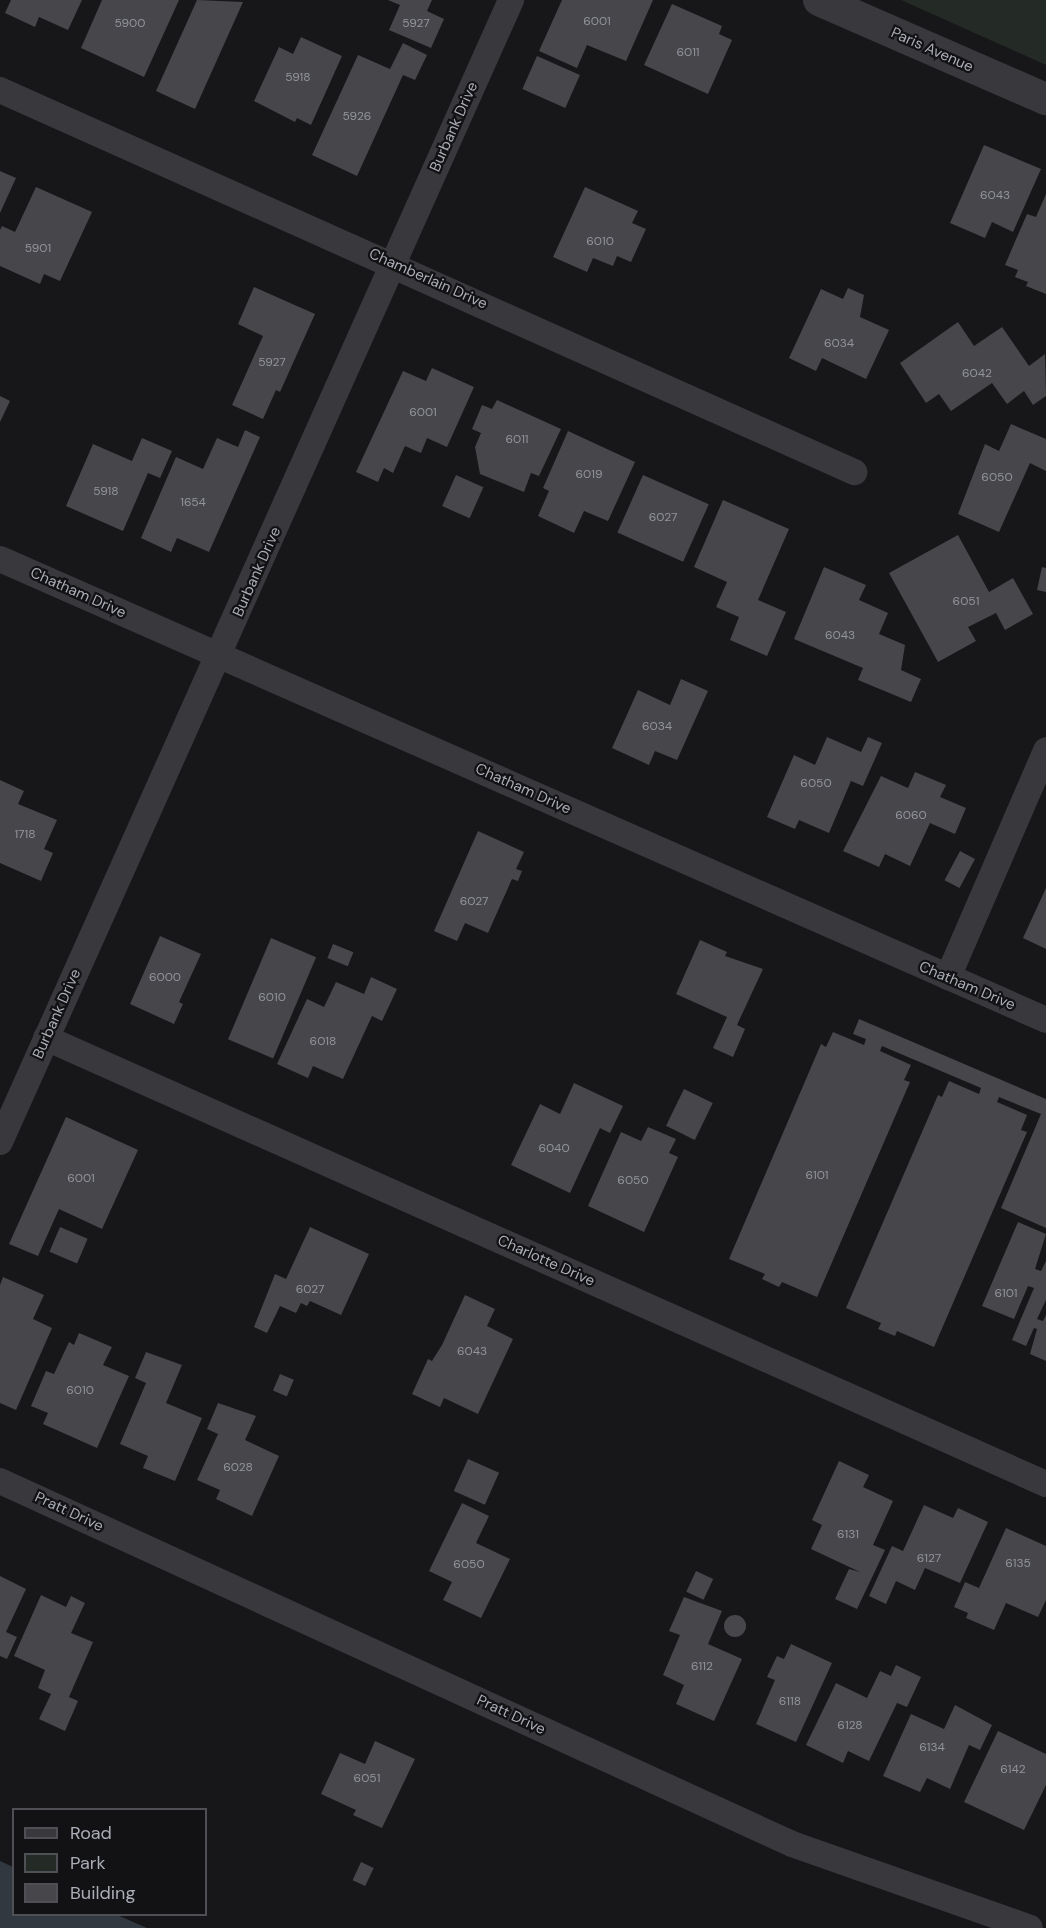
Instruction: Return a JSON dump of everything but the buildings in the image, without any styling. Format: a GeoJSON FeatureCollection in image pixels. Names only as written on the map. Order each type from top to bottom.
{"type":"FeatureCollection","features":[{"type":"Feature","properties":{"kind":"street","name":"Burbank Drive"},"geometry":{"type":"LineString","coordinates":[[0,1142],[220,656],[511,0]]}},
{"type":"Feature","properties":{"kind":"street","name":"Paris Avenue"},"geometry":{"type":"LineString","coordinates":[[819,0],[1046,99]]}},
{"type":"Feature","properties":{"kind":"street","name":"Chamberlain Drive"},"geometry":{"type":"LineString","coordinates":[[0,90],[854,472]]}},
{"type":"Feature","properties":{"kind":"street","name":"Chatham Drive"},"geometry":{"type":"LineString","coordinates":[[0,559],[1046,1020]]}},
{"type":"Feature","properties":{"kind":"street"},"geometry":{"type":"LineString","coordinates":[[948,977],[1046,750]]}},
{"type":"Feature","properties":{"kind":"street","name":"Charlotte Drive"},"geometry":{"type":"LineString","coordinates":[[46,1038],[1046,1484]]}},
{"type":"Feature","properties":{"kind":"street","name":"Pratt Drive"},"geometry":{"type":"LineString","coordinates":[[0,1481],[792,1844],[1030,1928]]}},
{"type":"Feature","properties":{"kind":"green space"},"geometry":{"type":"Polygon","coordinates":[[[901,0],[1046,0],[1046,65],[901,0]]]}},
{"type":"Feature","properties":{"kind":"shaded area"},"geometry":{"type":"Polygon","coordinates":[[[0,1861],[12,1867],[12,1916],[119,1916],[147,1928],[0,1928],[0,1861]]]}}]}
